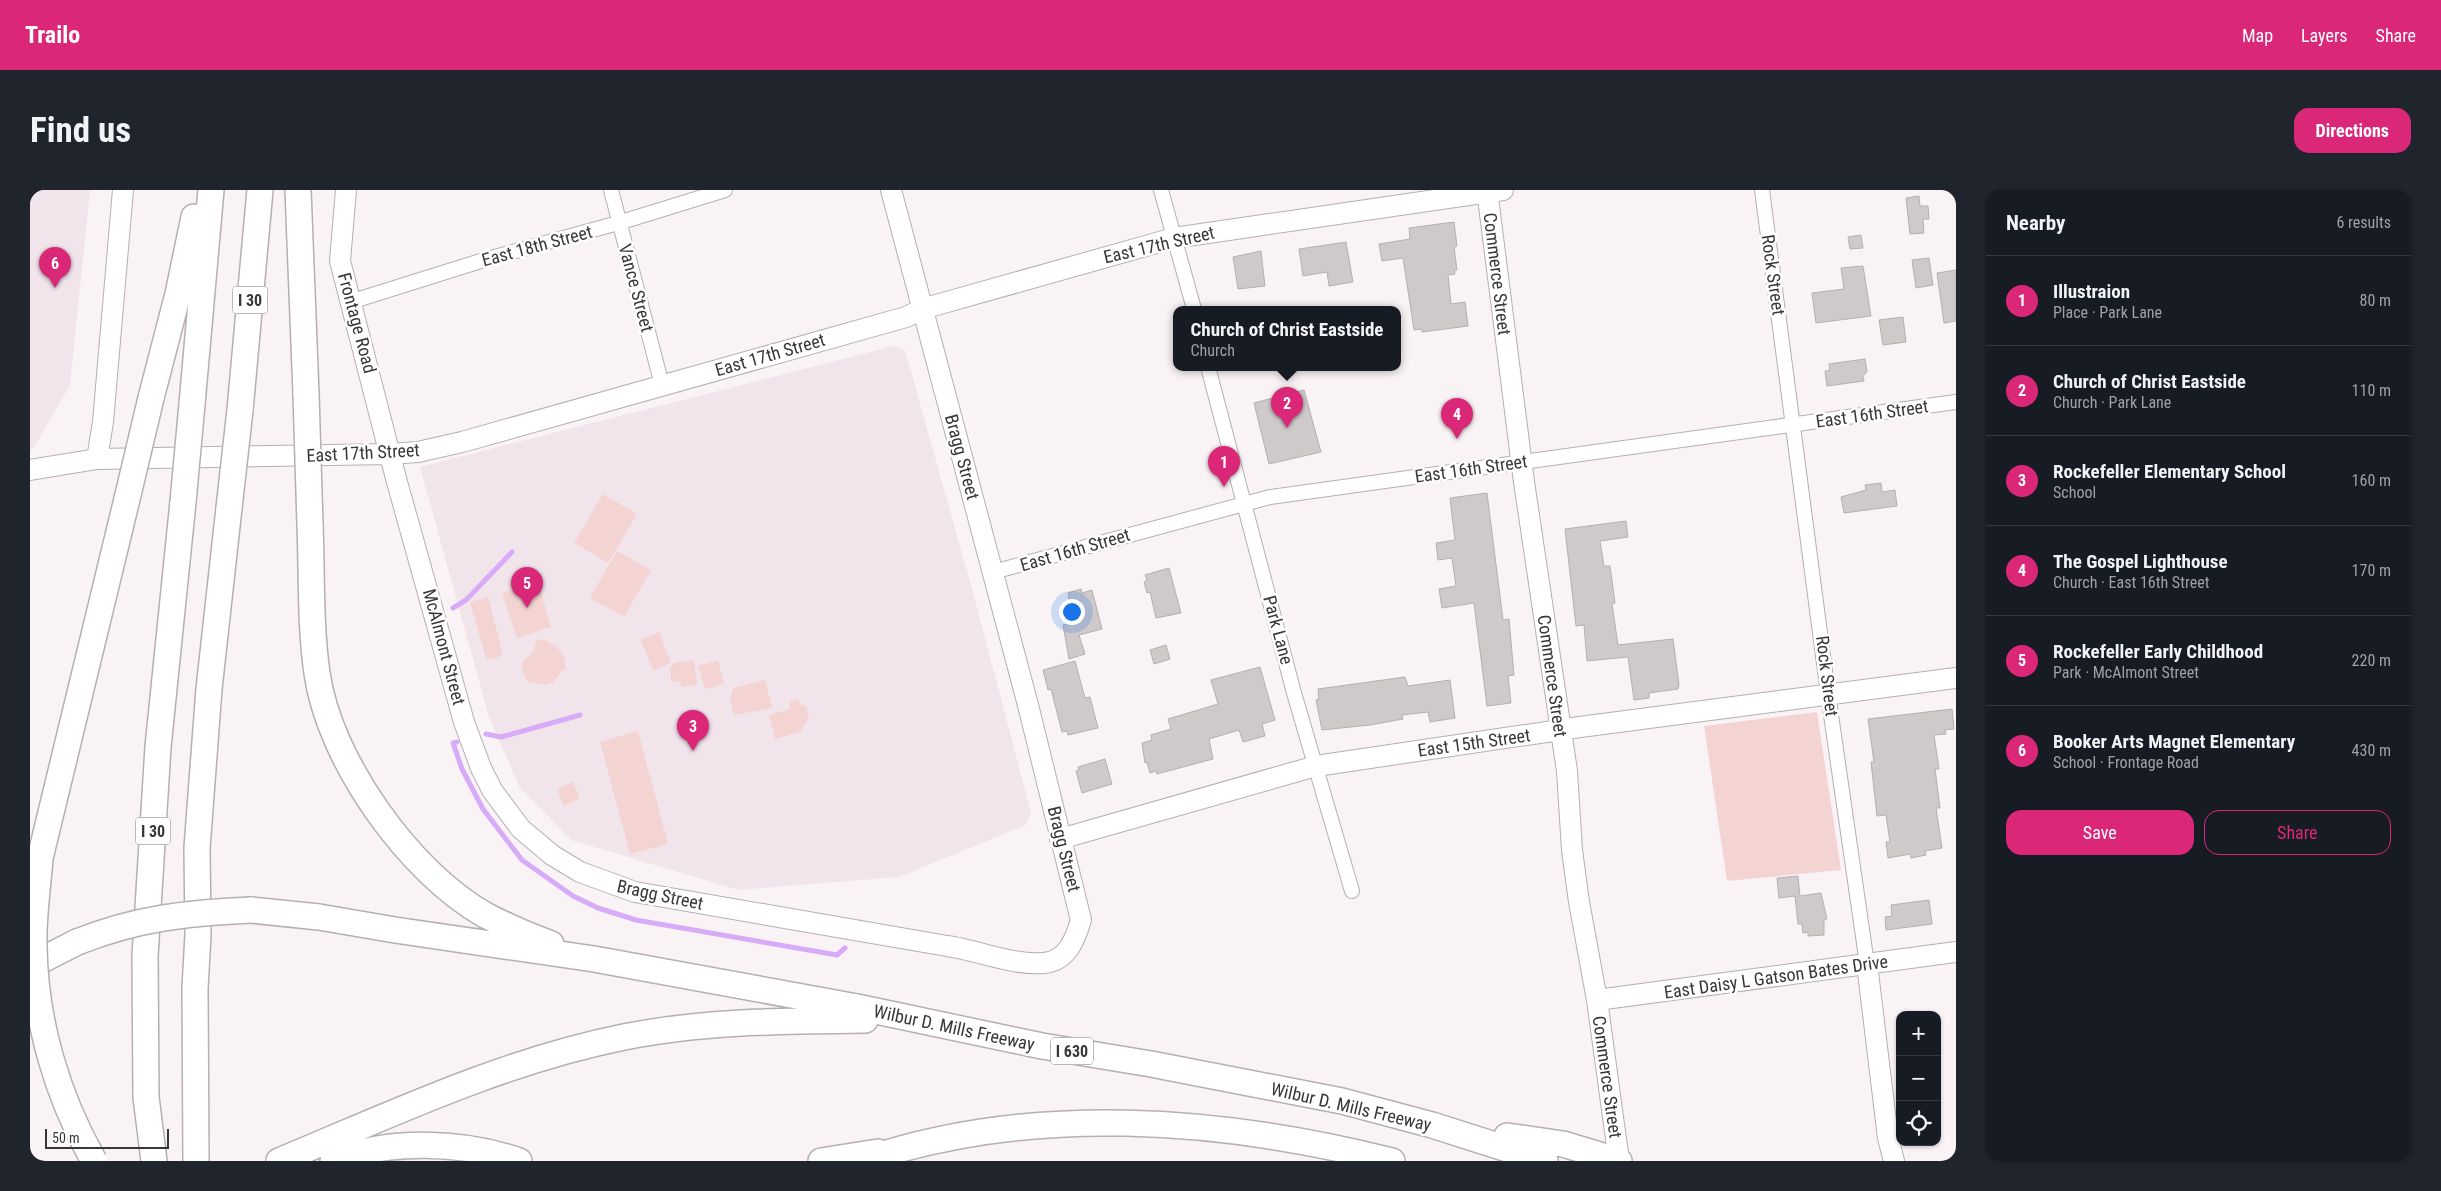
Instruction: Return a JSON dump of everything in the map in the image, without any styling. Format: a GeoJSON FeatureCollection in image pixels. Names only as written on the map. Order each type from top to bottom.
{"type":"FeatureCollection","features":[{"type":"Feature","properties":{"kind":"highway"},"geometry":{"type":"LineString","coordinates":[[94,1161],[79,1134],[55,1077],[39,1010],[34,946],[40,858],[178,294],[200,190]]}},
{"type":"Feature","properties":{"kind":"highway","name":"I 30"},"geometry":{"type":"LineString","coordinates":[[154,1161],[146,1096],[145,956],[158,748],[183,502],[211,190]]}},
{"type":"Feature","properties":{"kind":"highway","name":"I 30"},"geometry":{"type":"LineString","coordinates":[[196,1161],[195,988],[198,935],[198,848],[208,689],[240,410],[260,190]]}},
{"type":"Feature","properties":{"kind":"highway"},"geometry":{"type":"LineString","coordinates":[[298,190],[317,674],[333,730],[361,785],[392,832],[442,883],[485,915],[540,940],[594,959]]}},
{"type":"Feature","properties":{"kind":"highway"},"geometry":{"type":"LineString","coordinates":[[30,966],[77,942],[114,928],[158,918],[251,910],[319,917],[594,959]]}},
{"type":"Feature","properties":{"kind":"highway","name":"Wilbur D. Mills Freeway"},"geometry":{"type":"LineString","coordinates":[[594,959],[847,1005],[908,1019],[1342,1101],[1432,1125],[1545,1161]]}},
{"type":"Feature","properties":{"kind":"highway"},"geometry":{"type":"LineString","coordinates":[[279,1161],[479,1078],[557,1054],[625,1037],[748,1021],[908,1019]]}},
{"type":"Feature","properties":{"kind":"highway"},"geometry":{"type":"LineString","coordinates":[[821,1161],[1001,1130],[1054,1126],[1172,1124],[1274,1137],[1392,1161]]}},
{"type":"Feature","properties":{"kind":"highway"},"geometry":{"type":"LineString","coordinates":[[1432,1125],[1562,1144],[1619,1161]]}},
{"type":"Feature","properties":{"kind":"highway"},"geometry":{"type":"LineString","coordinates":[[862,1161],[920,1145]]}},
{"type":"Feature","properties":{"kind":"highway"},"geometry":{"type":"LineString","coordinates":[[333,1161],[387,1148],[439,1146],[492,1151],[518,1161]]}},
{"type":"Feature","properties":{"kind":"street"},"geometry":{"type":"LineString","coordinates":[[97,459],[123,190]]}},
{"type":"Feature","properties":{"kind":"street","name":"Frontage Road"},"geometry":{"type":"LineString","coordinates":[[346,190],[340,260],[390,454]]}},
{"type":"Feature","properties":{"kind":"street","name":"Vance Street"},"geometry":{"type":"LineString","coordinates":[[611,190],[618,223],[662,385]]}},
{"type":"Feature","properties":{"kind":"street","name":"East 18th Street"},"geometry":{"type":"LineString","coordinates":[[350,302],[486,259],[618,223],[724,190]]}},
{"type":"Feature","properties":{"kind":"street","name":"Bragg Street"},"geometry":{"type":"LineString","coordinates":[[521,829],[561,862],[605,882],[636,892],[845,930],[950,946],[1021,961],[1044,963],[1059,959],[1070,949],[1081,920],[993,572],[891,190]]}},
{"type":"Feature","properties":{"kind":"street"},"geometry":{"type":"LineString","coordinates":[[1161,190],[1193,306]]}},
{"type":"Feature","properties":{"kind":"street","name":"Rock Street"},"geometry":{"type":"LineString","coordinates":[[1762,190],[1828,694],[1867,964],[1888,1138],[1894,1161]]}},
{"type":"Feature","properties":{"kind":"street","name":"East 17th Street"},"geometry":{"type":"LineString","coordinates":[[30,470],[97,459],[418,452],[462,442],[906,317],[922,309],[1174,238],[1493,191]]}},
{"type":"Feature","properties":{"kind":"street","name":"Commerce Street"},"geometry":{"type":"LineString","coordinates":[[1493,191],[1521,462],[1561,731],[1575,867],[1619,1161]]}},
{"type":"Feature","properties":{"kind":"street","name":"Park Lane"},"geometry":{"type":"LineString","coordinates":[[1209,371],[1316,766],[1352,891]]}},
{"type":"Feature","properties":{"kind":"street","name":"East 16th Street"},"geometry":{"type":"LineString","coordinates":[[993,572],[1275,496],[1956,402]]}},
{"type":"Feature","properties":{"kind":"street","name":"McAlmont Street"},"geometry":{"type":"LineString","coordinates":[[390,454],[464,722],[481,768],[492,790],[521,829]]}},
{"type":"Feature","properties":{"kind":"street","name":"East 15th Street"},"geometry":{"type":"LineString","coordinates":[[1060,839],[1316,766],[1828,694],[1956,678]]}},
{"type":"Feature","properties":{"kind":"street","name":"East Daisy L Gatson Bates Drive"},"geometry":{"type":"LineString","coordinates":[[1596,1000],[1956,952]]}},
{"type":"Feature","properties":{"kind":"shaded area"},"geometry":{"type":"Polygon","coordinates":[[[30,190],[90,190],[70,385],[33,449],[30,450],[30,190]]]}},
{"type":"Feature","properties":{"kind":"shaded area"},"geometry":{"type":"Polygon","coordinates":[[[894,346],[905,350],[975,600],[1031,813],[1026,825],[899,877],[738,890],[571,840],[520,788],[489,717],[420,467],[894,346]]]}},
{"type":"Feature","properties":{"kind":"shaded area"},"geometry":{"type":"Polygon","coordinates":[[[603,494],[637,514],[608,563],[574,543],[603,494]]]}},
{"type":"Feature","properties":{"kind":"shaded area"},"geometry":{"type":"Polygon","coordinates":[[[617,551],[651,570],[624,617],[590,598],[617,551]]]}},
{"type":"Feature","properties":{"kind":"shaded area"},"geometry":{"type":"Polygon","coordinates":[[[538,582],[551,627],[517,638],[502,593],[538,582]]]}},
{"type":"Feature","properties":{"kind":"shaded area"},"geometry":{"type":"Polygon","coordinates":[[[488,597],[503,654],[495,658],[486,659],[470,602],[488,597]]]}},
{"type":"Feature","properties":{"kind":"shaded area"},"geometry":{"type":"Polygon","coordinates":[[[659,632],[671,663],[653,670],[641,640],[659,632]]]}},
{"type":"Feature","properties":{"kind":"shaded area"},"geometry":{"type":"Polygon","coordinates":[[[544,639],[562,653],[565,667],[567,668],[566,671],[563,669],[553,683],[545,685],[528,682],[523,673],[522,663],[534,650],[535,643],[538,640],[544,639]]]}},
{"type":"Feature","properties":{"kind":"shaded area"},"geometry":{"type":"Polygon","coordinates":[[[694,660],[697,685],[681,687],[680,681],[671,682],[670,669],[674,663],[694,660]]]}},
{"type":"Feature","properties":{"kind":"shaded area"},"geometry":{"type":"Polygon","coordinates":[[[718,660],[724,684],[705,689],[698,666],[718,660]]]}},
{"type":"Feature","properties":{"kind":"shaded area"},"geometry":{"type":"Polygon","coordinates":[[[765,680],[772,708],[734,715],[730,698],[733,688],[765,680]]]}},
{"type":"Feature","properties":{"kind":"shaded area"},"geometry":{"type":"Polygon","coordinates":[[[798,699],[800,704],[806,706],[809,718],[800,732],[775,739],[769,715],[790,709],[789,701],[798,699]]]}},
{"type":"Feature","properties":{"kind":"shaded area"},"geometry":{"type":"Polygon","coordinates":[[[1817,712],[1841,870],[1727,881],[1704,726],[1817,712]]]}},
{"type":"Feature","properties":{"kind":"shaded area"},"geometry":{"type":"Polygon","coordinates":[[[638,731],[668,844],[630,854],[600,742],[638,731]]]}},
{"type":"Feature","properties":{"kind":"shaded area"},"geometry":{"type":"Polygon","coordinates":[[[573,782],[580,798],[564,806],[557,789],[573,782]]]}},
{"type":"Feature","properties":{"kind":"building"},"geometry":{"type":"Polygon","coordinates":[[[1919,196],[1920,206],[1928,206],[1929,219],[1923,219],[1924,233],[1910,234],[1906,198],[1919,196]]]}},
{"type":"Feature","properties":{"kind":"building"},"geometry":{"type":"Polygon","coordinates":[[[1454,222],[1457,246],[1454,247],[1457,270],[1454,270],[1455,274],[1448,275],[1451,304],[1465,302],[1468,326],[1422,332],[1422,329],[1414,330],[1403,258],[1382,261],[1379,244],[1410,239],[1409,228],[1454,222]]]}},
{"type":"Feature","properties":{"kind":"building"},"geometry":{"type":"Polygon","coordinates":[[[1861,235],[1863,248],[1850,249],[1848,237],[1861,235]]]}},
{"type":"Feature","properties":{"kind":"building"},"geometry":{"type":"Polygon","coordinates":[[[1346,242],[1353,282],[1329,286],[1327,272],[1303,276],[1299,249],[1346,242]]]}},
{"type":"Feature","properties":{"kind":"building"},"geometry":{"type":"Polygon","coordinates":[[[1261,251],[1265,286],[1238,289],[1233,257],[1261,251]]]}},
{"type":"Feature","properties":{"kind":"building"},"geometry":{"type":"Polygon","coordinates":[[[1929,258],[1933,285],[1916,288],[1912,260],[1929,258]]]}},
{"type":"Feature","properties":{"kind":"building"},"geometry":{"type":"Polygon","coordinates":[[[1863,266],[1871,316],[1816,323],[1812,293],[1844,289],[1841,268],[1863,266]]]}},
{"type":"Feature","properties":{"kind":"building"},"geometry":{"type":"Polygon","coordinates":[[[1956,270],[1956,321],[1944,323],[1937,273],[1956,270]]]}},
{"type":"Feature","properties":{"kind":"building"},"geometry":{"type":"Polygon","coordinates":[[[1903,317],[1906,342],[1883,345],[1879,320],[1903,317]]]}},
{"type":"Feature","properties":{"kind":"building"},"geometry":{"type":"Polygon","coordinates":[[[1865,359],[1867,372],[1863,376],[1864,381],[1827,386],[1825,371],[1830,370],[1829,364],[1865,359]]]}},
{"type":"Feature","properties":{"kind":"building"},"geometry":{"type":"Polygon","coordinates":[[[1304,390],[1321,452],[1269,464],[1254,403],[1304,390]]]}},
{"type":"Feature","properties":{"kind":"building"},"geometry":{"type":"Polygon","coordinates":[[[1881,483],[1882,492],[1895,490],[1897,506],[1844,513],[1841,497],[1866,490],[1865,485],[1881,483]]]}},
{"type":"Feature","properties":{"kind":"building"},"geometry":{"type":"Polygon","coordinates":[[[1487,493],[1503,620],[1509,619],[1514,675],[1508,676],[1511,703],[1487,706],[1474,603],[1442,608],[1439,589],[1456,586],[1452,558],[1438,560],[1436,543],[1455,540],[1450,498],[1487,493]]]}},
{"type":"Feature","properties":{"kind":"building"},"geometry":{"type":"Polygon","coordinates":[[[1626,521],[1628,537],[1600,541],[1604,566],[1610,566],[1615,603],[1612,604],[1618,645],[1673,639],[1679,685],[1678,689],[1649,693],[1649,698],[1634,700],[1628,657],[1587,661],[1584,625],[1576,626],[1565,529],[1626,521]]]}},
{"type":"Feature","properties":{"kind":"building"},"geometry":{"type":"Polygon","coordinates":[[[1169,568],[1181,613],[1156,618],[1150,592],[1147,593],[1144,582],[1147,580],[1145,575],[1169,568]]]}},
{"type":"Feature","properties":{"kind":"building"},"geometry":{"type":"Polygon","coordinates":[[[1081,589],[1082,593],[1092,590],[1102,629],[1079,635],[1085,654],[1069,659],[1063,625],[1073,622],[1068,593],[1081,589]]]}},
{"type":"Feature","properties":{"kind":"building"},"geometry":{"type":"Polygon","coordinates":[[[1166,645],[1170,659],[1154,664],[1150,650],[1166,645]]]}},
{"type":"Feature","properties":{"kind":"building"},"geometry":{"type":"Polygon","coordinates":[[[1075,661],[1085,698],[1090,697],[1098,728],[1068,735],[1067,731],[1062,732],[1051,689],[1048,690],[1043,670],[1075,661]]]}},
{"type":"Feature","properties":{"kind":"building"},"geometry":{"type":"Polygon","coordinates":[[[1260,667],[1275,720],[1262,724],[1265,736],[1243,742],[1239,730],[1209,739],[1213,759],[1157,774],[1156,771],[1150,773],[1147,762],[1145,763],[1142,743],[1152,740],[1151,735],[1171,729],[1168,719],[1218,704],[1211,680],[1260,667]]]}},
{"type":"Feature","properties":{"kind":"building"},"geometry":{"type":"Polygon","coordinates":[[[1405,677],[1408,686],[1450,680],[1455,718],[1430,722],[1428,712],[1402,715],[1403,719],[1370,725],[1322,730],[1316,700],[1319,699],[1318,689],[1405,677]]]}},
{"type":"Feature","properties":{"kind":"building"},"geometry":{"type":"Polygon","coordinates":[[[1952,709],[1954,729],[1945,730],[1946,734],[1934,735],[1939,769],[1935,769],[1940,808],[1936,808],[1942,848],[1925,851],[1926,855],[1911,858],[1910,854],[1888,858],[1886,842],[1890,842],[1886,815],[1877,816],[1871,762],[1874,762],[1868,719],[1952,709]]]}},
{"type":"Feature","properties":{"kind":"building"},"geometry":{"type":"Polygon","coordinates":[[[1105,759],[1112,784],[1082,793],[1076,771],[1079,770],[1078,767],[1105,759]]]}},
{"type":"Feature","properties":{"kind":"building"},"geometry":{"type":"Polygon","coordinates":[[[1798,876],[1800,896],[1821,893],[1827,919],[1824,919],[1824,935],[1808,936],[1808,932],[1803,933],[1802,924],[1798,924],[1795,896],[1779,898],[1777,878],[1798,876]]]}},
{"type":"Feature","properties":{"kind":"building"},"geometry":{"type":"Polygon","coordinates":[[[1929,900],[1932,924],[1886,930],[1885,917],[1892,916],[1891,905],[1929,900]]]}},
{"type":"Feature","properties":{"kind":"waterway"},"geometry":{"type":"LineString","coordinates":[[453,608],[466,600],[512,552]]}},
{"type":"Feature","properties":{"kind":"waterway"},"geometry":{"type":"LineString","coordinates":[[486,734],[501,737],[580,715]]}},
{"type":"Feature","properties":{"kind":"waterway"},"geometry":{"type":"LineString","coordinates":[[457,742],[453,743],[462,769],[483,809],[522,860],[573,896],[598,908],[636,920],[837,955],[845,948]]}},
{"type":"Feature","properties":{"kind":"place","name":"Booker Arts Magnet Elementary"},"geometry":{"type":"Point","coordinates":[55,288]}},
{"type":"Feature","properties":{"kind":"place","name":"Church of Christ Eastside"},"geometry":{"type":"Point","coordinates":[1287,428]}},
{"type":"Feature","properties":{"kind":"place","name":"The Gospel Lighthouse"},"geometry":{"type":"Point","coordinates":[1457,439]}},
{"type":"Feature","properties":{"kind":"place","name":"Illustraion"},"geometry":{"type":"Point","coordinates":[1224,487]}},
{"type":"Feature","properties":{"kind":"place","name":"Rockefeller Early Childhood"},"geometry":{"type":"Point","coordinates":[527,608]}},
{"type":"Feature","properties":{"kind":"place","name":"Rockefeller Elementary School"},"geometry":{"type":"Point","coordinates":[693,751]}}]}
